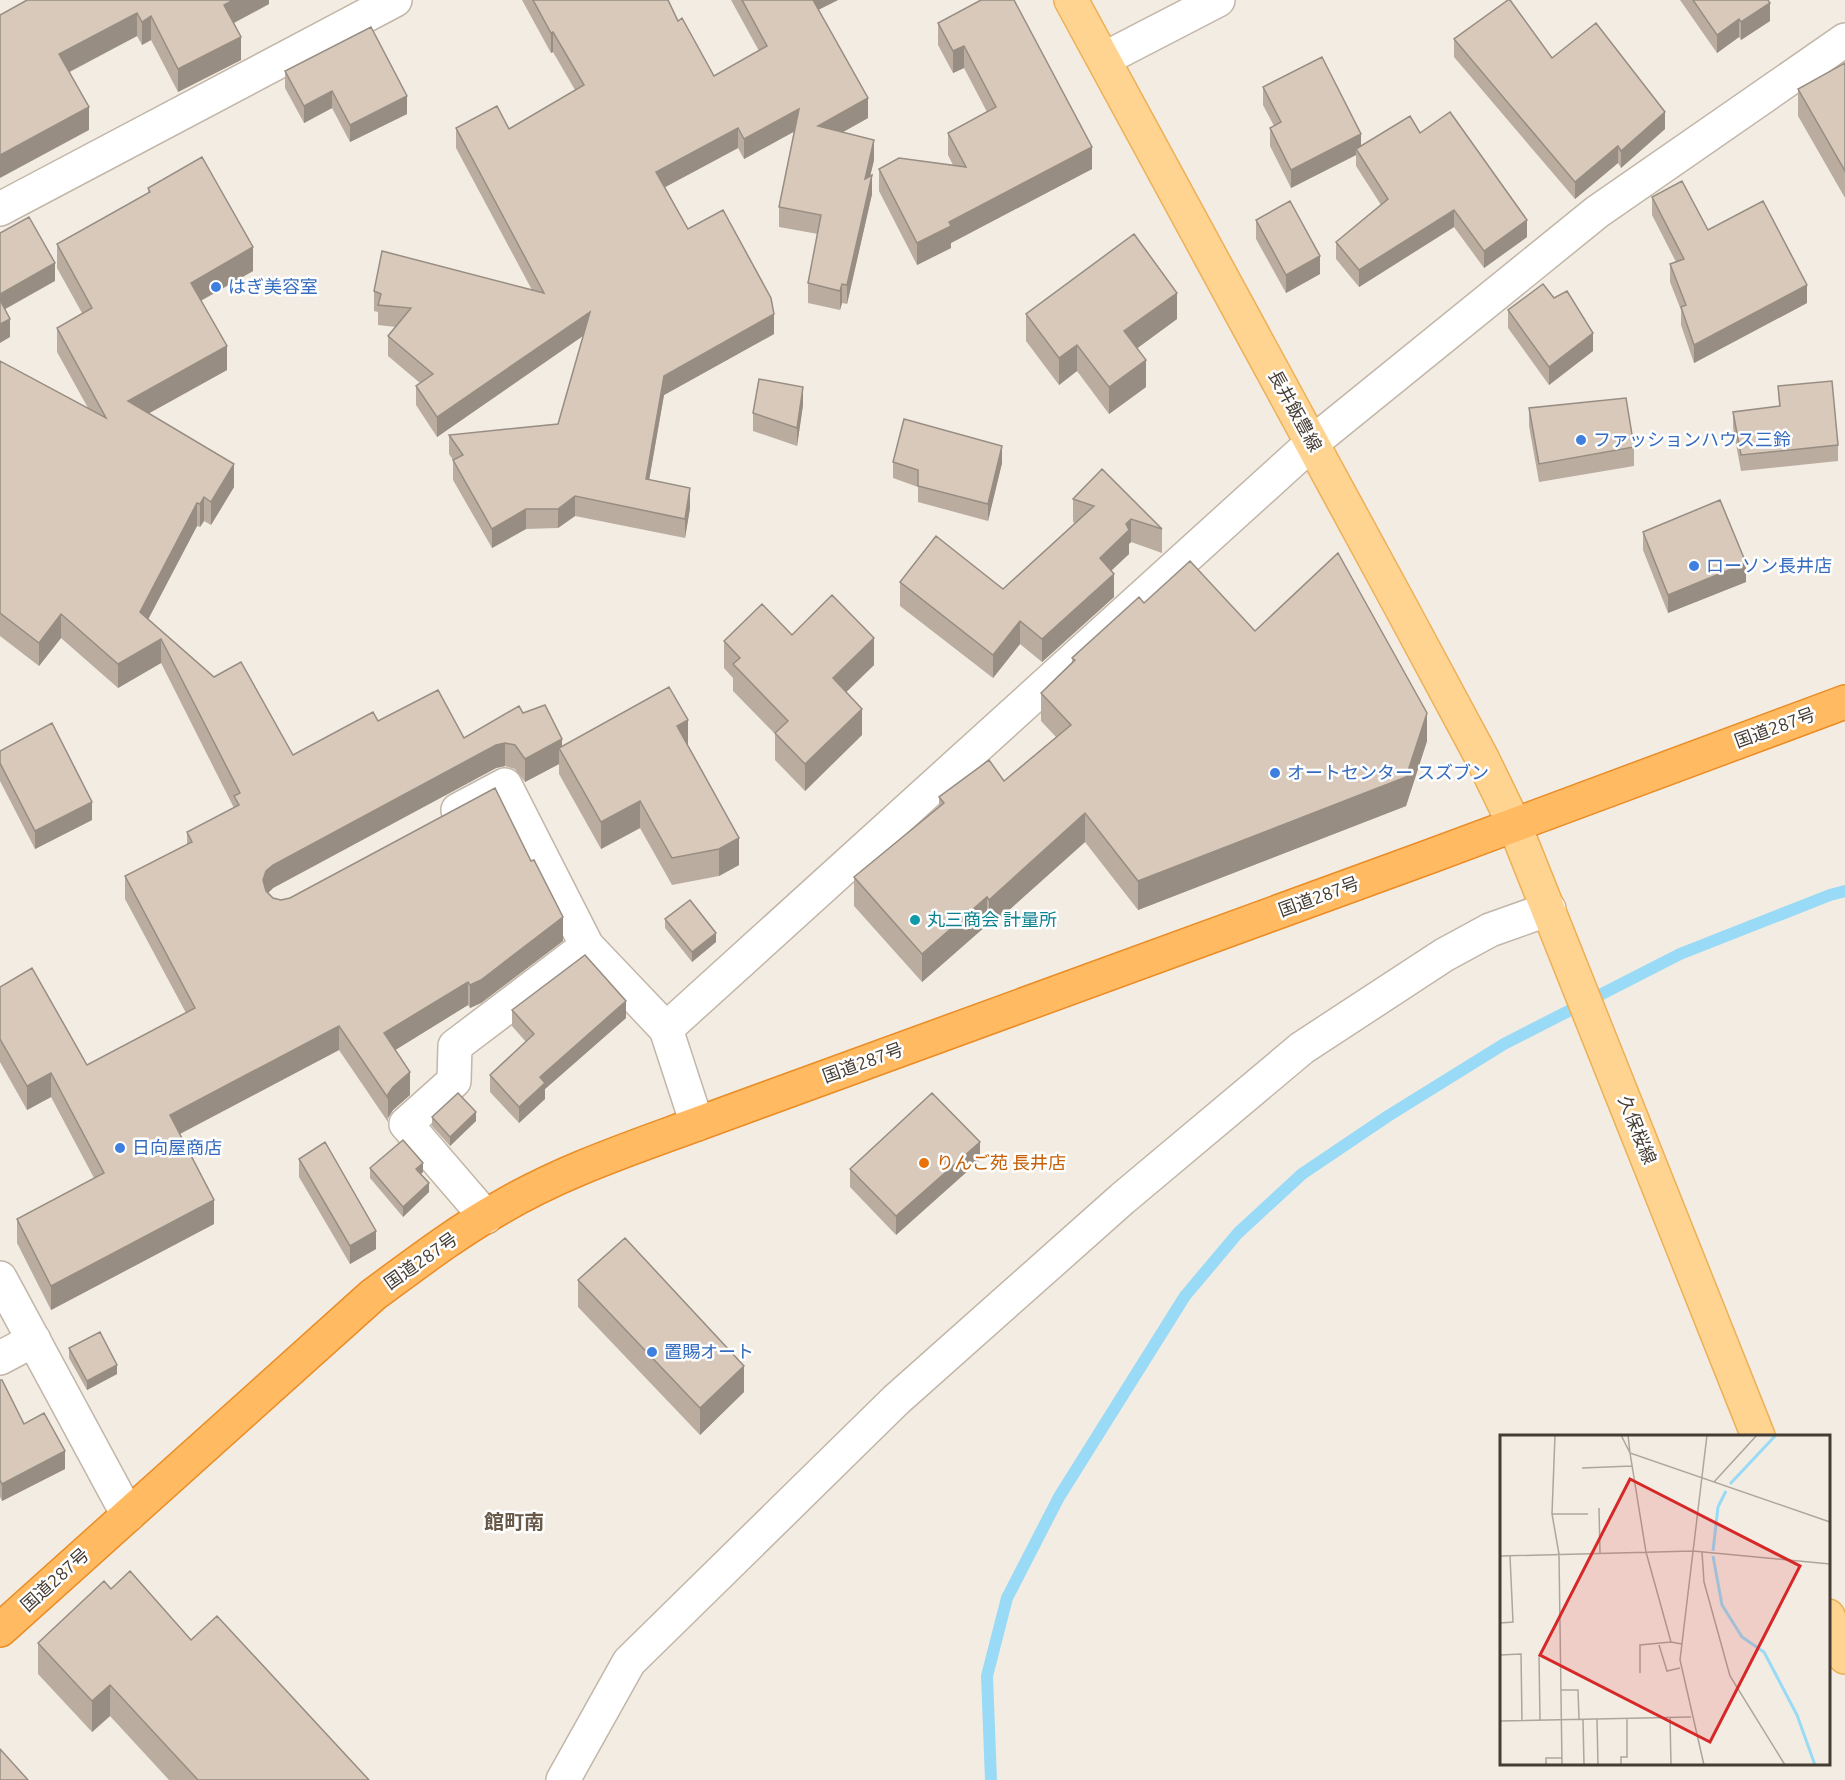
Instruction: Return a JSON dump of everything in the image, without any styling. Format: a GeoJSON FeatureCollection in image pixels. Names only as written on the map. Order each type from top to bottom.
{"type":"FeatureCollection","features":[{"type":"Feature","properties":{"kind":"highway","name":"国道287号"},"geometry":{"type":"LineString","coordinates":[[0,1630],[373,1295],[426,1256],[486,1217],[550,1182],[603,1159],[697,1124],[1845,702]]}},
{"type":"Feature","properties":{"kind":"main road","name":"長井飯豊線"},"geometry":{"type":"LineString","coordinates":[[1071,0],[1482,758],[1514,824]]}},
{"type":"Feature","properties":{"kind":"main road","name":"久保桜線"},"geometry":{"type":"LineString","coordinates":[[1514,824],[1757,1435]]}},
{"type":"Feature","properties":{"kind":"main road"},"geometry":{"type":"LineString","coordinates":[[1830,1621],[1845,1657]]}},
{"type":"Feature","properties":{"kind":"street"},"geometry":{"type":"LineString","coordinates":[[0,208],[395,0]]}},
{"type":"Feature","properties":{"kind":"street"},"geometry":{"type":"LineString","coordinates":[[1104,59],[1218,0]]}},
{"type":"Feature","properties":{"kind":"street"},"geometry":{"type":"LineString","coordinates":[[666,1029],[1312,443],[1597,212],[1845,40]]}},
{"type":"Feature","properties":{"kind":"street"},"geometry":{"type":"LineString","coordinates":[[434,823],[505,785],[587,946],[666,1029],[697,1124]]}},
{"type":"Feature","properties":{"kind":"street"},"geometry":{"type":"LineString","coordinates":[[563,1780],[629,1662],[896,1400],[1113,1206],[1302,1048],[1444,955],[1490,930],[1554,923]]}},
{"type":"Feature","properties":{"kind":"street"},"geometry":{"type":"LineString","coordinates":[[486,1217],[406,1124],[454,1081],[455,1046],[587,946]]}},
{"type":"Feature","properties":{"kind":"street"},"geometry":{"type":"LineString","coordinates":[[0,1278],[128,1515]]}},
{"type":"Feature","properties":{"kind":"street"},"geometry":{"type":"LineString","coordinates":[[0,1358],[34,1340]]}},
{"type":"Feature","properties":{"kind":"building"},"geometry":{"type":"Polygon","coordinates":[[[27,0],[233,0],[224,5],[241,37],[178,69],[151,16],[142,22],[137,13],[59,54],[89,107],[0,155],[0,15],[27,0]]]}},
{"type":"Feature","properties":{"kind":"building"},"geometry":{"type":"Polygon","coordinates":[[[533,0],[668,0],[678,21],[682,18],[714,76],[767,46],[742,0],[813,0],[868,98],[818,126],[874,140],[865,179],[872,175],[847,285],[842,284],[840,291],[808,283],[821,215],[779,207],[799,109],[744,139],[738,128],[656,172],[688,229],[723,210],[771,298],[774,314],[664,376],[646,479],[690,488],[685,519],[575,496],[558,509],[526,509],[492,529],[453,460],[463,455],[449,435],[558,424],[590,312],[437,417],[416,386],[433,374],[388,336],[411,308],[378,305],[381,294],[374,291],[382,251],[544,293],[456,128],[497,106],[509,129],[584,85],[533,0]]]}},
{"type":"Feature","properties":{"kind":"building"},"geometry":{"type":"Polygon","coordinates":[[[981,0],[1014,0],[1092,147],[949,222],[951,226],[917,243],[879,169],[899,158],[966,167],[948,133],[996,107],[964,46],[953,51],[938,23],[981,0]]]}},
{"type":"Feature","properties":{"kind":"building"},"geometry":{"type":"Polygon","coordinates":[[[1508,0],[1552,58],[1596,23],[1665,112],[1621,151],[1618,146],[1575,182],[1454,39],[1508,0]]]}},
{"type":"Feature","properties":{"kind":"building"},"geometry":{"type":"Polygon","coordinates":[[[1693,0],[1768,0],[1770,3],[1741,22],[1739,19],[1717,35],[1693,0]]]}},
{"type":"Feature","properties":{"kind":"building"},"geometry":{"type":"Polygon","coordinates":[[[371,27],[407,96],[350,125],[332,91],[304,106],[285,71],[371,27]]]}},
{"type":"Feature","properties":{"kind":"building"},"geometry":{"type":"Polygon","coordinates":[[[1322,57],[1361,134],[1291,170],[1270,128],[1281,122],[1263,87],[1322,57]]]}},
{"type":"Feature","properties":{"kind":"building"},"geometry":{"type":"Polygon","coordinates":[[[1845,63],[1845,171],[1798,89],[1845,63]]]}},
{"type":"Feature","properties":{"kind":"building"},"geometry":{"type":"Polygon","coordinates":[[[1450,112],[1527,220],[1484,251],[1454,210],[1359,270],[1336,242],[1388,199],[1356,149],[1410,116],[1420,133],[1450,112]]]}},
{"type":"Feature","properties":{"kind":"building"},"geometry":{"type":"Polygon","coordinates":[[[202,157],[253,247],[191,283],[227,346],[128,401],[234,464],[211,502],[204,497],[200,504],[197,503],[140,612],[214,677],[241,662],[293,755],[373,712],[378,721],[438,690],[464,738],[519,706],[523,713],[545,705],[562,739],[525,759],[515,745],[505,743],[496,745],[273,865],[266,871],[263,880],[266,891],[273,898],[281,900],[290,898],[495,788],[531,861],[534,860],[563,917],[481,980],[470,985],[468,982],[384,1033],[410,1072],[393,1087],[388,1098],[339,1026],[170,1115],[214,1200],[51,1286],[17,1219],[104,1173],[51,1073],[27,1086],[0,1039],[0,987],[32,968],[87,1065],[195,1008],[125,876],[192,842],[187,832],[239,805],[234,796],[240,793],[161,639],[118,664],[61,614],[39,643],[0,613],[0,361],[106,418],[57,328],[92,308],[57,244],[150,192],[148,188],[202,157]]]}},
{"type":"Feature","properties":{"kind":"building"},"geometry":{"type":"Polygon","coordinates":[[[1682,181],[1708,230],[1763,201],[1807,285],[1694,345],[1681,307],[1686,305],[1670,264],[1684,259],[1652,197],[1682,181]]]}},
{"type":"Feature","properties":{"kind":"building"},"geometry":{"type":"Polygon","coordinates":[[[1290,201],[1320,256],[1286,275],[1256,220],[1290,201]]]}},
{"type":"Feature","properties":{"kind":"building"},"geometry":{"type":"Polygon","coordinates":[[[29,217],[55,263],[0,294],[0,233],[29,217]]]}},
{"type":"Feature","properties":{"kind":"building"},"geometry":{"type":"Polygon","coordinates":[[[1134,234],[1177,293],[1124,331],[1146,360],[1109,387],[1077,345],[1059,358],[1026,314],[1134,234]]]}},
{"type":"Feature","properties":{"kind":"building"},"geometry":{"type":"Polygon","coordinates":[[[1543,284],[1554,298],[1567,291],[1593,333],[1549,367],[1508,310],[1543,284]]]}},
{"type":"Feature","properties":{"kind":"building"},"geometry":{"type":"Polygon","coordinates":[[[0,300],[10,319],[0,324],[0,300]]]}},
{"type":"Feature","properties":{"kind":"building"},"geometry":{"type":"Polygon","coordinates":[[[759,379],[803,387],[797,428],[753,413],[759,379]]]}},
{"type":"Feature","properties":{"kind":"building"},"geometry":{"type":"Polygon","coordinates":[[[1832,381],[1838,445],[1741,455],[1733,412],[1780,406],[1778,386],[1832,381]]]}},
{"type":"Feature","properties":{"kind":"building","name":"ファッションハウス三鈴"},"geometry":{"type":"Polygon","coordinates":[[[1626,398],[1634,447],[1539,464],[1529,408],[1626,398]]]}},
{"type":"Feature","properties":{"kind":"building"},"geometry":{"type":"Polygon","coordinates":[[[904,419],[1002,446],[988,504],[918,486],[918,470],[893,462],[904,419]]]}},
{"type":"Feature","properties":{"kind":"building"},"geometry":{"type":"Polygon","coordinates":[[[1102,469],[1162,529],[1131,519],[1126,524],[1129,530],[1100,558],[1114,574],[1042,639],[1020,621],[993,655],[900,582],[936,536],[1003,589],[1094,506],[1073,499],[1102,469]]]}},
{"type":"Feature","properties":{"kind":"building","name":"ローソン長井店"},"geometry":{"type":"Polygon","coordinates":[[[1720,500],[1746,563],[1668,595],[1643,532],[1720,500]]]}},
{"type":"Feature","properties":{"kind":"building"},"geometry":{"type":"Polygon","coordinates":[[[1338,553],[1427,713],[1406,777],[1138,881],[1085,813],[989,900],[987,897],[922,954],[854,877],[944,803],[939,797],[989,760],[1004,781],[1071,725],[1041,693],[1075,660],[1072,658],[1139,597],[1144,603],[1190,561],[1255,631],[1338,553]]]}},
{"type":"Feature","properties":{"kind":"building"},"geometry":{"type":"Polygon","coordinates":[[[832,595],[874,638],[833,678],[862,709],[805,764],[775,733],[788,721],[733,664],[740,658],[724,641],[762,604],[792,635],[832,595]]]}},
{"type":"Feature","properties":{"kind":"building"},"geometry":{"type":"Polygon","coordinates":[[[669,687],[688,720],[677,726],[739,838],[719,849],[672,858],[640,801],[601,822],[559,748],[669,687]]]}},
{"type":"Feature","properties":{"kind":"building"},"geometry":{"type":"Polygon","coordinates":[[[52,723],[92,802],[35,831],[0,763],[0,751],[52,723]]]}},
{"type":"Feature","properties":{"kind":"building"},"geometry":{"type":"Polygon","coordinates":[[[690,900],[716,933],[692,952],[665,919],[690,900]]]}},
{"type":"Feature","properties":{"kind":"building"},"geometry":{"type":"Polygon","coordinates":[[[585,955],[626,1001],[540,1077],[545,1083],[519,1107],[490,1075],[534,1034],[512,1010],[585,955]]]}},
{"type":"Feature","properties":{"kind":"building"},"geometry":{"type":"Polygon","coordinates":[[[458,1093],[476,1112],[450,1137],[432,1117],[458,1093]]]}},
{"type":"Feature","properties":{"kind":"building"},"geometry":{"type":"Polygon","coordinates":[[[932,1093],[980,1142],[896,1216],[850,1169],[932,1093]]]}},
{"type":"Feature","properties":{"kind":"building"},"geometry":{"type":"Polygon","coordinates":[[[403,1140],[423,1163],[416,1169],[429,1183],[403,1207],[370,1168],[403,1140]]]}},
{"type":"Feature","properties":{"kind":"building"},"geometry":{"type":"Polygon","coordinates":[[[325,1142],[376,1231],[350,1246],[299,1159],[325,1142]]]}},
{"type":"Feature","properties":{"kind":"building"},"geometry":{"type":"Polygon","coordinates":[[[625,1238],[744,1366],[700,1408],[578,1280],[625,1238]]]}},
{"type":"Feature","properties":{"kind":"building"},"geometry":{"type":"Polygon","coordinates":[[[100,1332],[117,1365],[87,1381],[69,1348],[100,1332]]]}},
{"type":"Feature","properties":{"kind":"building"},"geometry":{"type":"Polygon","coordinates":[[[0,1380],[24,1424],[44,1413],[65,1451],[2,1484],[0,1480],[0,1380]]]}},
{"type":"Feature","properties":{"kind":"building"},"geometry":{"type":"Polygon","coordinates":[[[130,1571],[191,1640],[217,1616],[369,1780],[198,1780],[110,1685],[92,1701],[38,1643],[104,1581],[111,1589],[130,1571]]]}},
{"type":"Feature","properties":{"kind":"building"},"geometry":{"type":"Polygon","coordinates":[[[0,1749],[28,1780],[0,1780],[0,1749]]]}},
{"type":"Feature","properties":{"kind":"waterway"},"geometry":{"type":"LineString","coordinates":[[991,1780],[987,1676],[1007,1598],[1059,1497],[1185,1296],[1238,1233],[1302,1174],[1388,1116],[1504,1044],[1680,954],[1845,891]]}},
{"type":"Feature","properties":{"kind":"place","name":"はぎ美容室"},"geometry":{"type":"Point","coordinates":[216,287]}},
{"type":"Feature","properties":{"kind":"place","name":"ファッションハウス三鈴"},"geometry":{"type":"Point","coordinates":[1581,440]}},
{"type":"Feature","properties":{"kind":"place","name":"ローソン長井店"},"geometry":{"type":"Point","coordinates":[1694,566]}},
{"type":"Feature","properties":{"kind":"place","name":"オートセンター スズブン"},"geometry":{"type":"Point","coordinates":[1275,773]}},
{"type":"Feature","properties":{"kind":"place","name":"丸三商会 計量所"},"geometry":{"type":"Point","coordinates":[915,920]}},
{"type":"Feature","properties":{"kind":"place","name":"日向屋商店"},"geometry":{"type":"Point","coordinates":[120,1148]}},
{"type":"Feature","properties":{"kind":"place","name":"りんご苑 長井店"},"geometry":{"type":"Point","coordinates":[924,1163]}},
{"type":"Feature","properties":{"kind":"place","name":"置賜オート"},"geometry":{"type":"Point","coordinates":[652,1352]}},
{"type":"Feature","properties":{"kind":"district","name":"館町南"},"geometry":{"type":"Point","coordinates":[514,1522]}}]}
